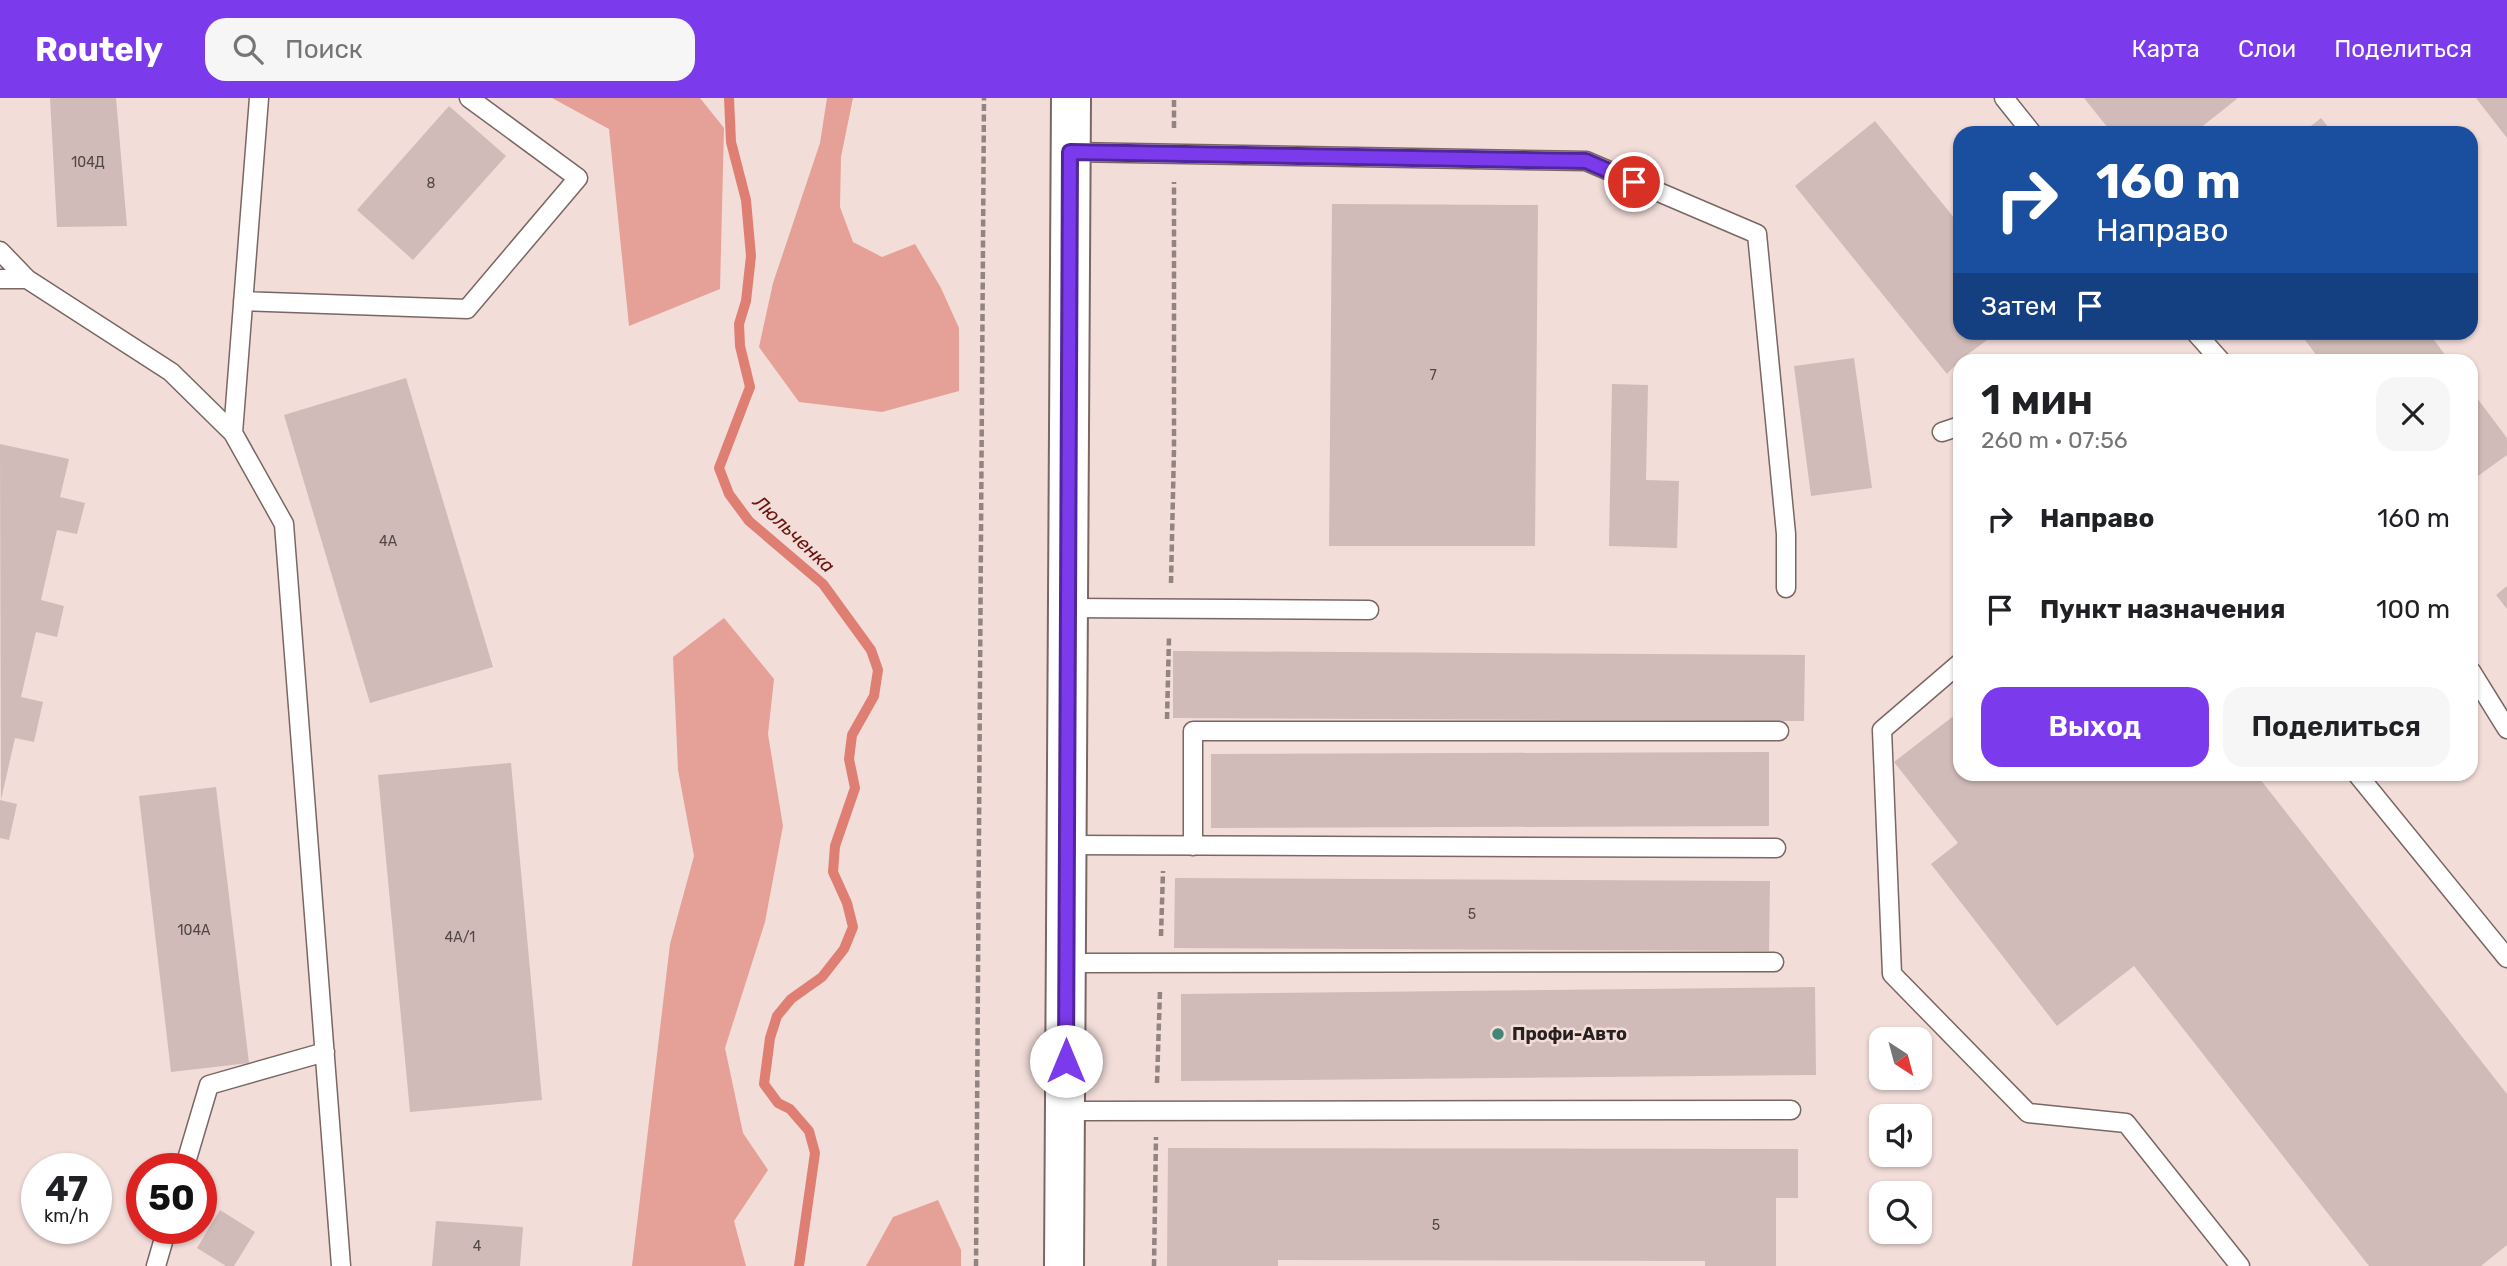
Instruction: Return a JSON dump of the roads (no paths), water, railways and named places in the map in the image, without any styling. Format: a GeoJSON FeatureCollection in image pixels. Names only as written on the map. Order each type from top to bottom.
{"type":"FeatureCollection","features":[{"type":"Feature","properties":{"kind":"main road"},"geometry":{"type":"LineString","coordinates":[[1064,1266],[1071,98]]}},
{"type":"Feature","properties":{"kind":"lane"},"geometry":{"type":"LineString","coordinates":[[233,433],[259,98]]}},
{"type":"Feature","properties":{"kind":"lane"},"geometry":{"type":"LineString","coordinates":[[243,301],[467,309],[578,178],[469,98]]}},
{"type":"Feature","properties":{"kind":"lane"},"geometry":{"type":"LineString","coordinates":[[2004,98],[2026,126]]}},
{"type":"Feature","properties":{"kind":"lane"},"geometry":{"type":"LineString","coordinates":[[1070,152],[1586,161],[1757,234],[1786,534],[1786,588]]}},
{"type":"Feature","properties":{"kind":"lane"},"geometry":{"type":"LineString","coordinates":[[0,251],[27,279],[171,372],[233,433],[284,524],[341,1266]]}},
{"type":"Feature","properties":{"kind":"lane"},"geometry":{"type":"LineString","coordinates":[[0,279],[27,279]]}},
{"type":"Feature","properties":{"kind":"lane"},"geometry":{"type":"LineString","coordinates":[[2202,340],[2215,354]]}},
{"type":"Feature","properties":{"kind":"lane"},"geometry":{"type":"LineString","coordinates":[[1942,432],[1953,428]]}},
{"type":"Feature","properties":{"kind":"lane"},"geometry":{"type":"LineString","coordinates":[[1068,608],[1369,610]]}},
{"type":"Feature","properties":{"kind":"lane"},"geometry":{"type":"LineString","coordinates":[[1953,669],[1882,730],[1892,974],[2028,1113],[2126,1123],[2240,1266]]}},
{"type":"Feature","properties":{"kind":"lane"},"geometry":{"type":"LineString","coordinates":[[2478,682],[2507,729]]}},
{"type":"Feature","properties":{"kind":"lane"},"geometry":{"type":"LineString","coordinates":[[1193,846],[1193,731],[1779,732]]}},
{"type":"Feature","properties":{"kind":"lane"},"geometry":{"type":"LineString","coordinates":[[2363,781],[2507,958]]}},
{"type":"Feature","properties":{"kind":"lane"},"geometry":{"type":"LineString","coordinates":[[1067,845],[1776,848]]}},
{"type":"Feature","properties":{"kind":"lane"},"geometry":{"type":"LineString","coordinates":[[1066,963],[1774,962]]}},
{"type":"Feature","properties":{"kind":"lane"},"geometry":{"type":"LineString","coordinates":[[189,1153],[209,1085],[325,1052]]}},
{"type":"Feature","properties":{"kind":"lane"},"geometry":{"type":"LineString","coordinates":[[1066,1111],[1791,1110]]}},
{"type":"Feature","properties":{"kind":"lane"},"geometry":{"type":"LineString","coordinates":[[156,1266],[162,1244]]}},
{"type":"Feature","properties":{"kind":"waterway","name":"Люльченка"},"geometry":{"type":"LineString","coordinates":[[729,98],[731,142],[746,200],[751,256],[746,301],[739,324],[740,346],[750,387],[719,468],[729,494],[749,521],[823,584],[871,650],[878,670],[874,696],[852,735],[849,759],[855,788],[835,846],[833,872],[847,903],[853,927],[844,949],[822,977],[791,999],[777,1016],[770,1038],[764,1084],[778,1103],[790,1109],[809,1131],[815,1153],[799,1266]]}},
{"type":"Feature","properties":{"kind":"place","name":"Профи-Авто"},"geometry":{"type":"Point","coordinates":[1498,1034]}}]}
